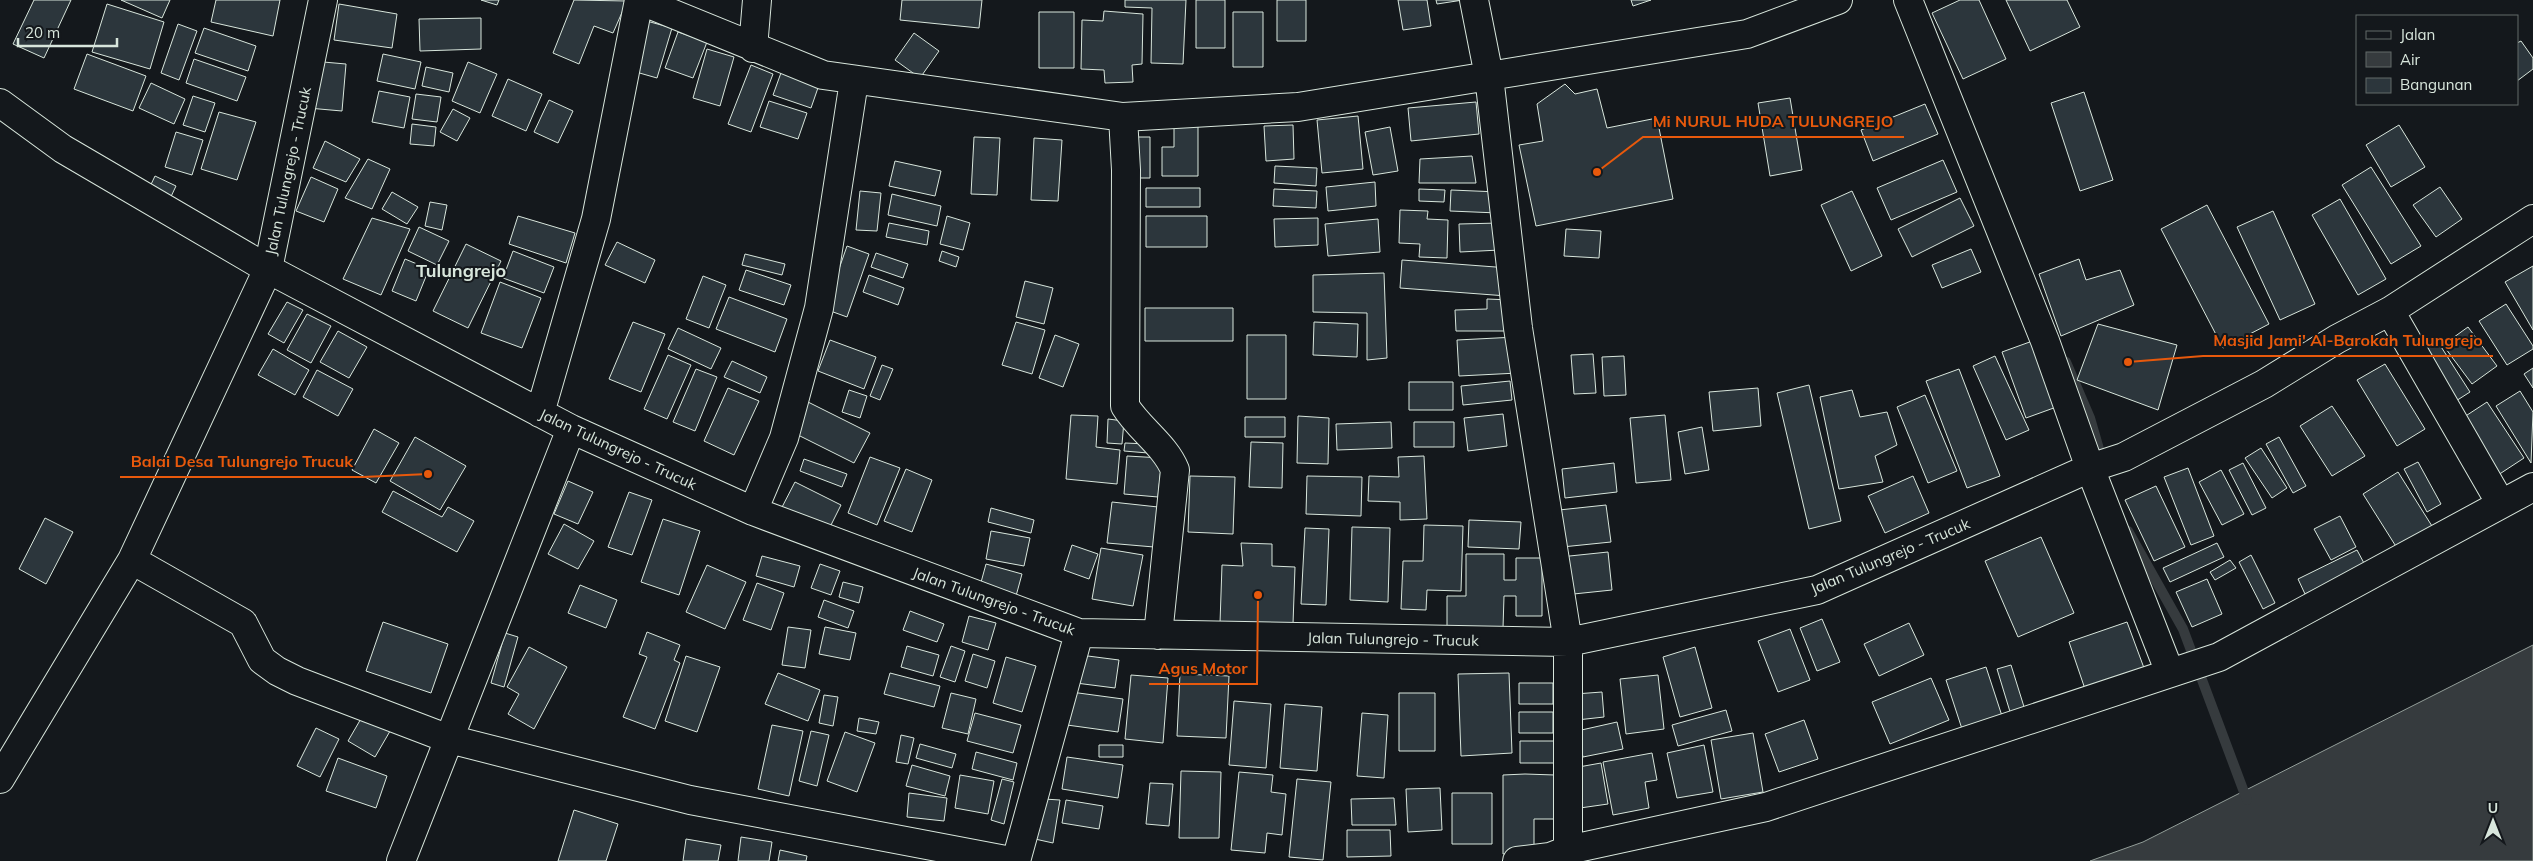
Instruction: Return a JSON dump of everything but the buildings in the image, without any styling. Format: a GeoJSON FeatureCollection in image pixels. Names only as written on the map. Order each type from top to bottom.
{"type":"FeatureCollection","features":[{"type":"Feature","properties":{"kind":"street","name":"Jalan Tulungrejo - Trucuk"},"geometry":{"type":"LineString","coordinates":[[323,0],[268,269],[571,429],[753,511],[1079,633],[1568,642],[1818,590],[2090,468],[2124,457],[2264,384],[2337,338],[2390,311]]}},
{"type":"Feature","properties":{"kind":"street"},"geometry":{"type":"LineString","coordinates":[[540,413],[596,219],[639,0],[823,75],[854,81],[1122,117],[1298,107],[1747,34],[1838,0]]}},
{"type":"Feature","properties":{"kind":"street"},"geometry":{"type":"LineString","coordinates":[[753,48],[757,0]]}},
{"type":"Feature","properties":{"kind":"street"},"geometry":{"type":"LineString","coordinates":[[1474,0],[1489,76],[1518,328],[1568,642],[1568,850]]}},
{"type":"Feature","properties":{"kind":"street"},"geometry":{"type":"LineString","coordinates":[[1908,0],[2045,341],[2090,468],[2170,673]]}},
{"type":"Feature","properties":{"kind":"street"},"geometry":{"type":"LineString","coordinates":[[753,511],[784,438],[819,308],[854,81]]}},
{"type":"Feature","properties":{"kind":"street"},"geometry":{"type":"LineString","coordinates":[[0,103],[63,148],[268,269],[132,560],[0,779]]}},
{"type":"Feature","properties":{"kind":"street"},"geometry":{"type":"LineString","coordinates":[[1122,117],[1126,170],[1125,406],[1133,420],[1170,459],[1175,470],[1158,635]]}},
{"type":"Feature","properties":{"kind":"street"},"geometry":{"type":"LineString","coordinates":[[2501,504],[2390,311],[2533,219]]}},
{"type":"Feature","properties":{"kind":"street"},"geometry":{"type":"LineString","coordinates":[[401,861],[571,429]]}},
{"type":"Feature","properties":{"kind":"street"},"geometry":{"type":"LineString","coordinates":[[1517,861],[1550,857],[1568,850],[1766,807],[2219,657],[2533,487]]}},
{"type":"Feature","properties":{"kind":"street"},"geometry":{"type":"LineString","coordinates":[[132,560],[243,623],[262,660],[277,671],[305,684],[449,739],[690,800],[1011,861]]}},
{"type":"Feature","properties":{"kind":"street"},"geometry":{"type":"LineString","coordinates":[[1016,861],[1079,633]]}},
{"type":"Feature","properties":{"kind":"water"},"geometry":{"type":"Polygon","coordinates":[[[2533,645],[2533,861],[2090,861],[2143,842],[2533,645]]]}},
{"type":"Feature","properties":{"kind":"waterway"},"geometry":{"type":"LineString","coordinates":[[2066,362],[2090,418],[2103,463]]}},
{"type":"Feature","properties":{"kind":"waterway"},"geometry":{"type":"LineString","coordinates":[[2128,531],[2183,629],[2247,800]]}},
{"type":"Feature","properties":{"kind":"place","name":"Mi NURUL HUDA TULUNGREJO"},"geometry":{"type":"Point","coordinates":[1597,172]}},
{"type":"Feature","properties":{"kind":"place","name":"Masjid Jami' Al-Barokah Tulungrejo"},"geometry":{"type":"Point","coordinates":[2128,362]}},
{"type":"Feature","properties":{"kind":"place","name":"Balai Desa Tulungrejo Trucuk"},"geometry":{"type":"Point","coordinates":[428,474]}},
{"type":"Feature","properties":{"kind":"place","name":"Agus Motor"},"geometry":{"type":"Point","coordinates":[1258,595]}},
{"type":"Feature","properties":{"kind":"district","name":"Tulungrejo"},"geometry":{"type":"Point","coordinates":[461,270]}}]}
